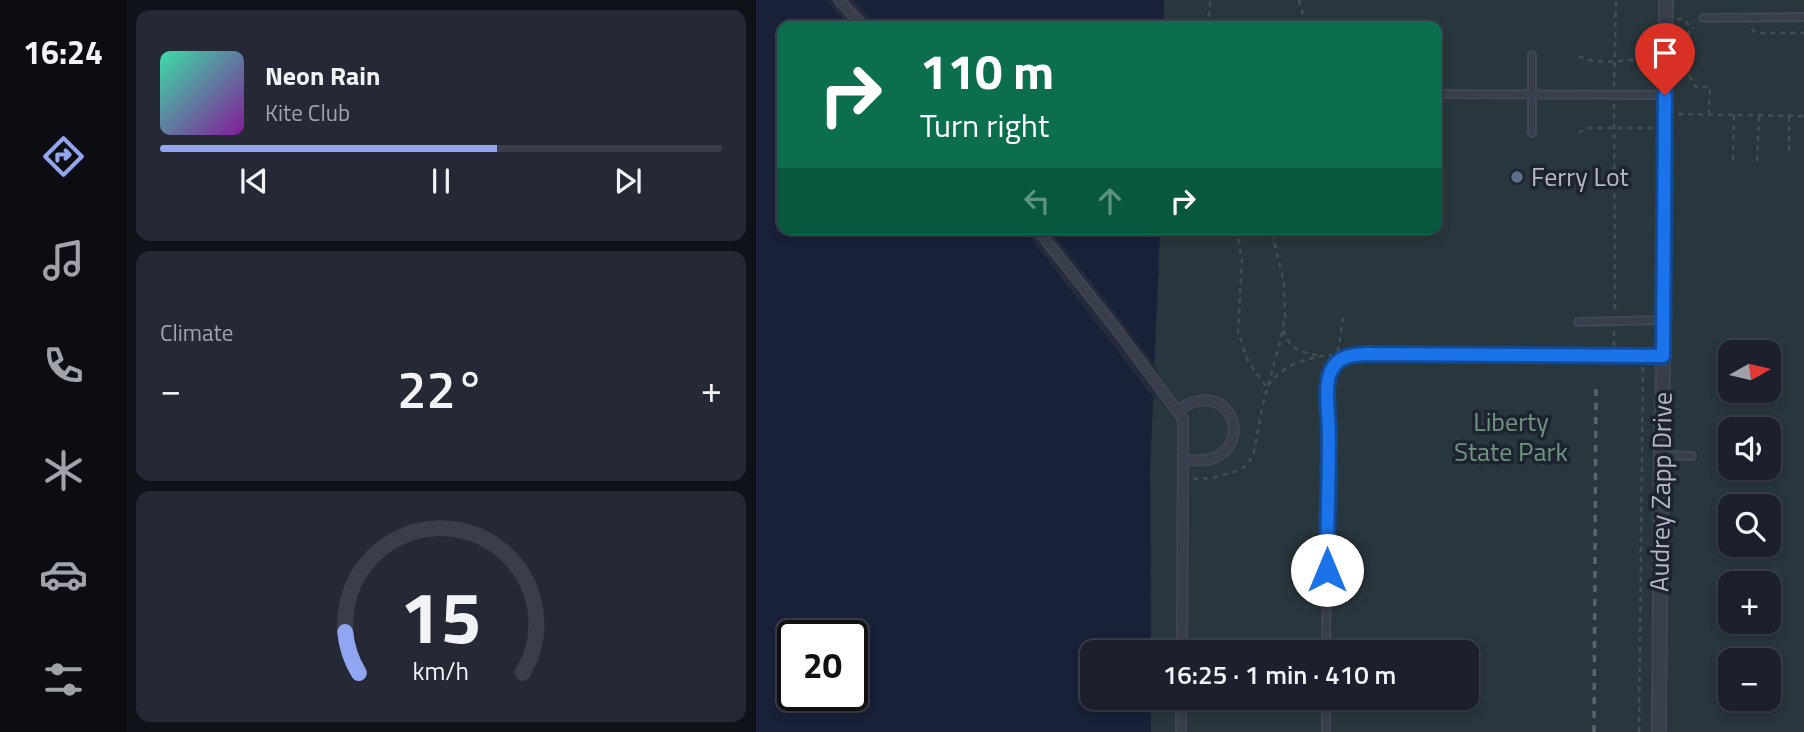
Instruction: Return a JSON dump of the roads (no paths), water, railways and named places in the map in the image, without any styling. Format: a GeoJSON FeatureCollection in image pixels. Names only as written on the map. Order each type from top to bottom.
{"type":"FeatureCollection","features":[{"type":"Feature","properties":{"kind":"street"},"geometry":{"type":"LineString","coordinates":[[839,0],[858,21]]}},
{"type":"Feature","properties":{"kind":"street","name":"Audrey Zapp Drive"},"geometry":{"type":"LineString","coordinates":[[1659,732],[1666,0]]}},
{"type":"Feature","properties":{"kind":"street"},"geometry":{"type":"LineString","coordinates":[[1042,235],[1183,419],[1182,640]]}},
{"type":"Feature","properties":{"kind":"street"},"geometry":{"type":"LineString","coordinates":[[1177,411],[1191,401],[1210,400],[1223,407],[1233,425],[1233,438],[1223,453],[1210,459],[1183,455]]}},
{"type":"Feature","properties":{"kind":"street"},"geometry":{"type":"LineString","coordinates":[[1181,710],[1181,732]]}},
{"type":"Feature","properties":{"kind":"lane"},"geometry":{"type":"LineString","coordinates":[[1703,18],[1804,17]]}},
{"type":"Feature","properties":{"kind":"lane"},"geometry":{"type":"LineString","coordinates":[[1532,55],[1532,133]]}},
{"type":"Feature","properties":{"kind":"lane"},"geometry":{"type":"LineString","coordinates":[[1442,94],[1665,95]]}},
{"type":"Feature","properties":{"kind":"lane"},"geometry":{"type":"LineString","coordinates":[[1578,321],[1664,320]]}},
{"type":"Feature","properties":{"kind":"lane"},"geometry":{"type":"LineString","coordinates":[[1326,640],[1328,378],[1334,365],[1352,355],[1663,356]]}},
{"type":"Feature","properties":{"kind":"lane"},"geometry":{"type":"LineString","coordinates":[[1661,455],[1692,456]]}},
{"type":"Feature","properties":{"kind":"lane"},"geometry":{"type":"LineString","coordinates":[[1325,732],[1326,710]]}},
{"type":"Feature","properties":{"kind":"water"},"geometry":{"type":"Polygon","coordinates":[[[756,0],[1164,0],[1163,21],[777,21],[777,235],[1160,235],[1150,471],[1151,640],[1080,640],[1080,710],[1151,710],[1151,732],[756,732],[756,0]]]}},
{"type":"Feature","properties":{"kind":"railway"},"geometry":{"type":"LineString","coordinates":[[1594,732],[1596,382]]}},
{"type":"Feature","properties":{"kind":"place","name":"Ferry Lot"},"geometry":{"type":"Point","coordinates":[1517,177]}},
{"type":"Feature","properties":{"kind":"park label","name":"Liberty State Park"},"geometry":{"type":"Point","coordinates":[1511,436]}}]}
